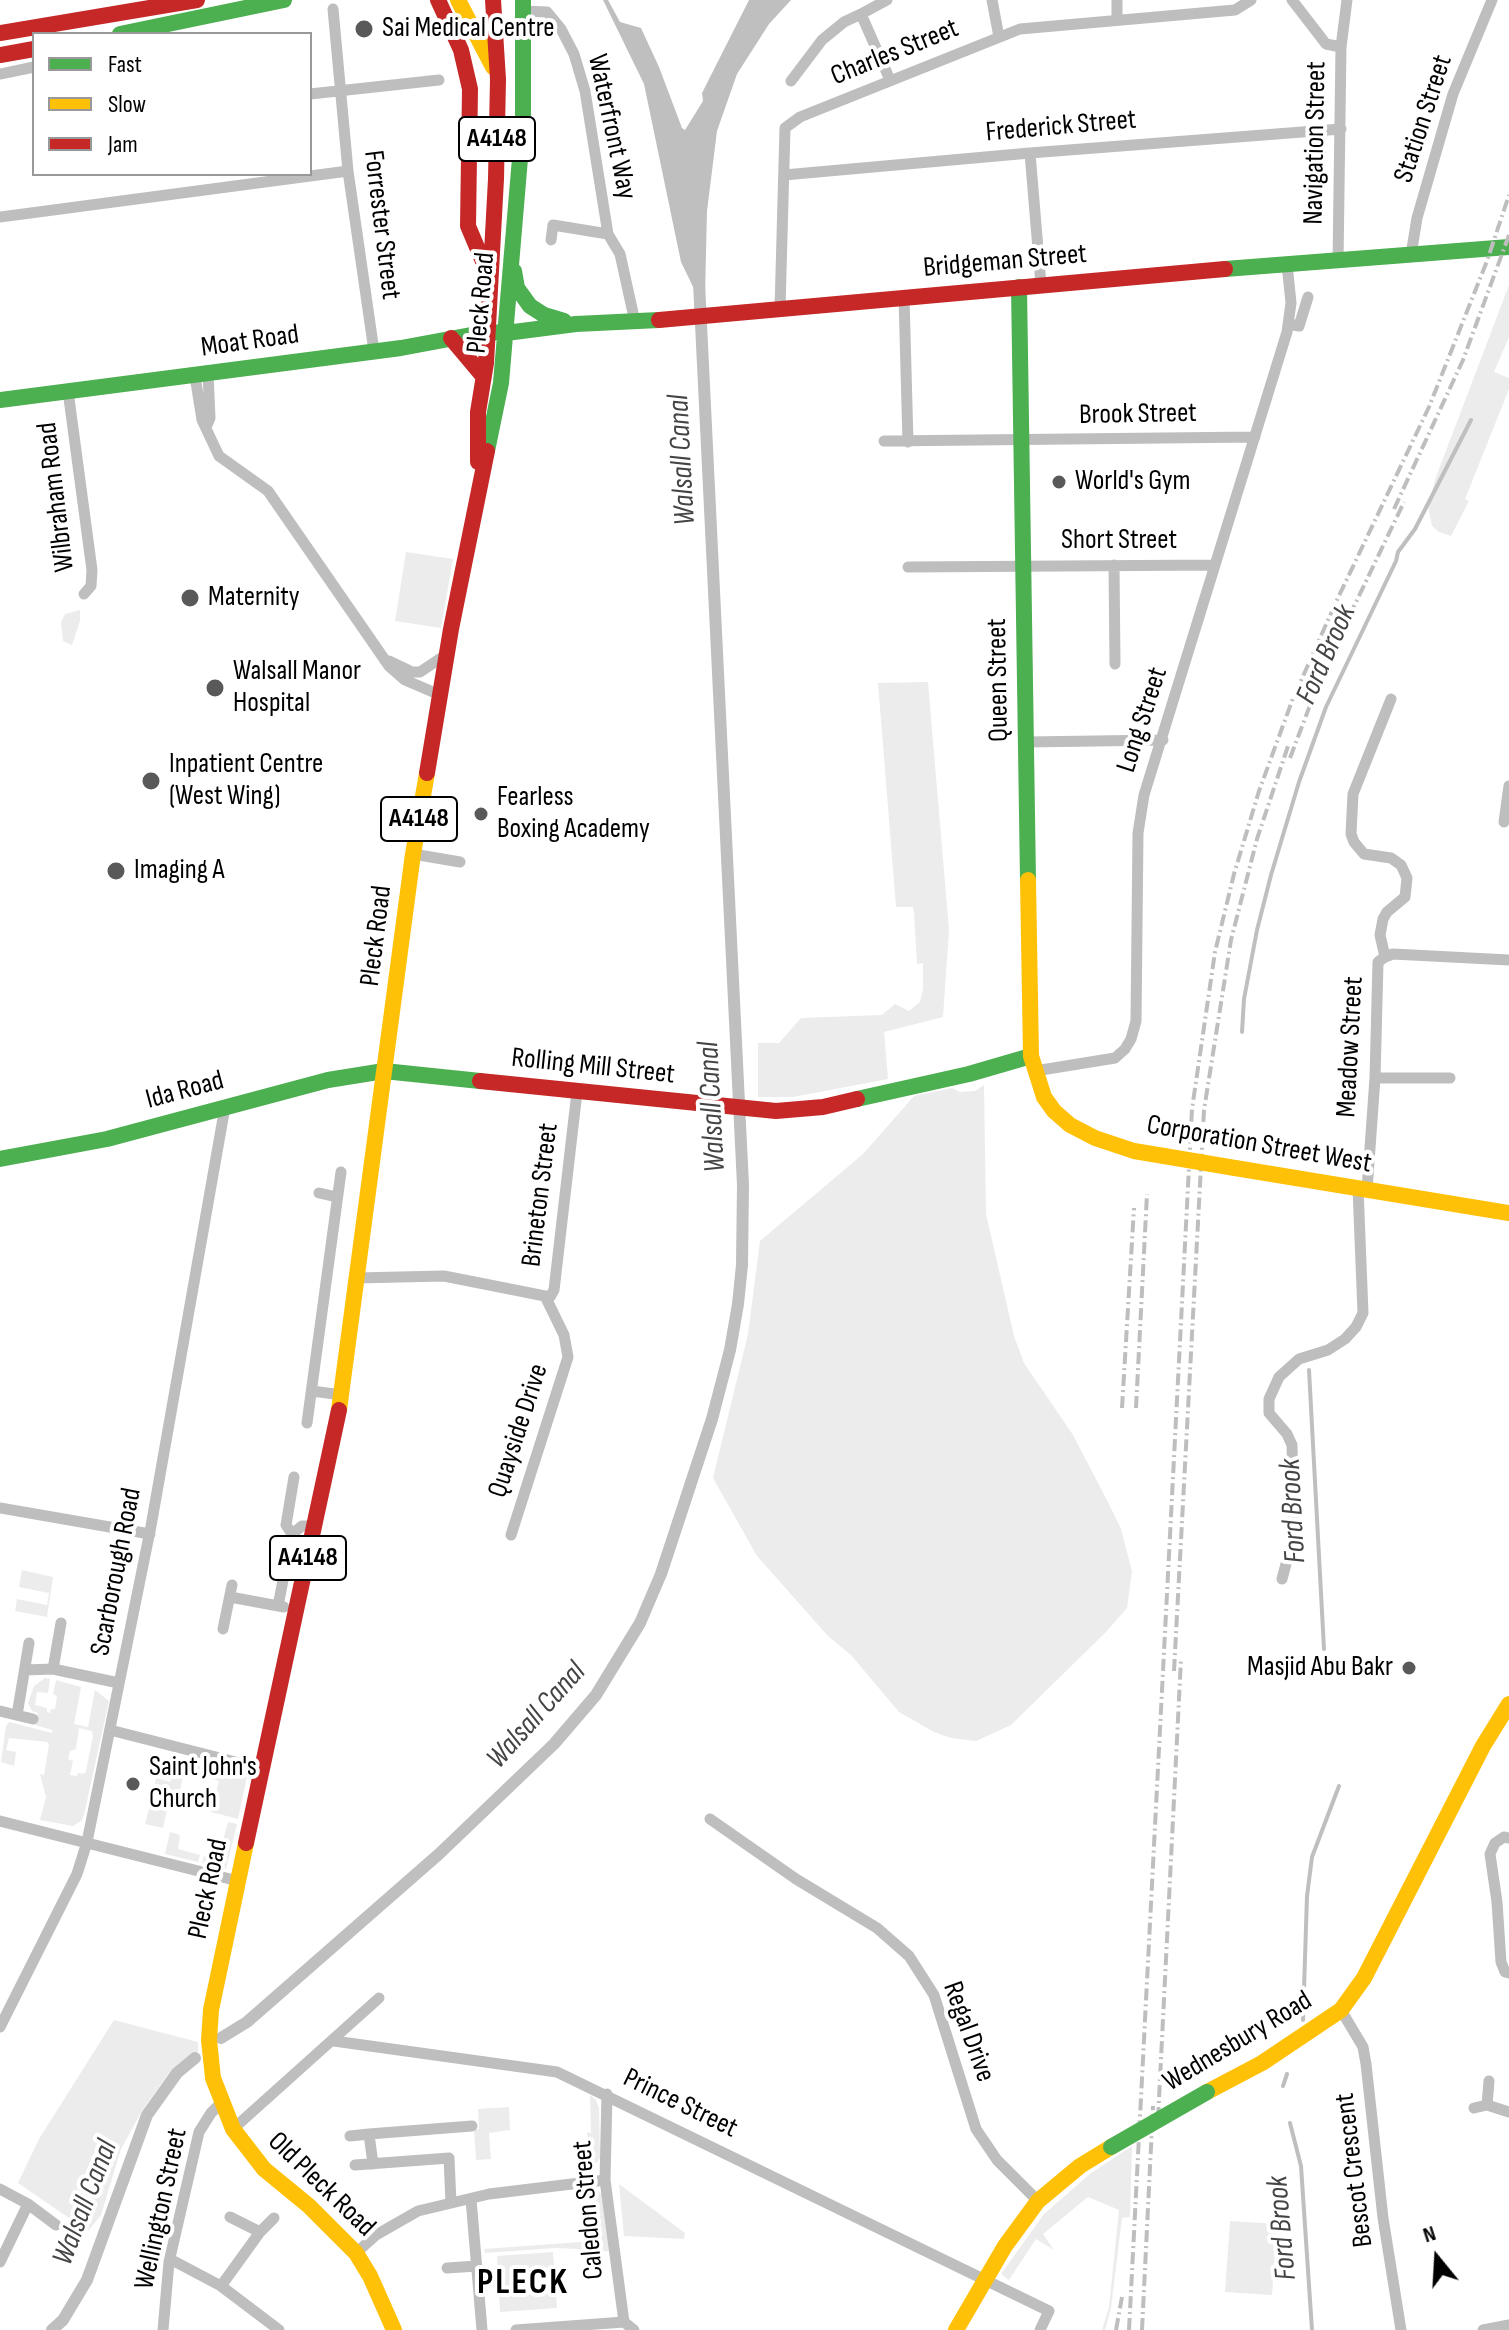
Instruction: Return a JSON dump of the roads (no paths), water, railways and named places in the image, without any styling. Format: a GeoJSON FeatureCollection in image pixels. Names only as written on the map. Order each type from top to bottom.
{"type":"FeatureCollection","features":[{"type":"Feature","properties":{"kind":"main road"},"geometry":{"type":"LineString","coordinates":[[150,6],[173,0]]}},
{"type":"Feature","properties":{"kind":"main road"},"geometry":{"type":"LineString","coordinates":[[0,33],[197,0]]}},
{"type":"Feature","properties":{"kind":"main road"},"geometry":{"type":"LineString","coordinates":[[130,32],[284,0]]}},
{"type":"Feature","properties":{"kind":"main road","name":"Pleck Road"},"geometry":{"type":"LineString","coordinates":[[430,0],[441,7],[461,50],[470,89],[468,226],[490,278]]}},
{"type":"Feature","properties":{"kind":"main road","name":"Pleck Road"},"geometry":{"type":"LineString","coordinates":[[458,0],[523,123]]}},
{"type":"Feature","properties":{"kind":"main road","name":"Pleck Road"},"geometry":{"type":"LineString","coordinates":[[213,2078],[209,2040],[212,1999],[342,1395],[413,854],[478,486],[478,412],[493,266],[498,79],[493,0]]}},
{"type":"Feature","properties":{"kind":"main road","name":"Pleck Road"},"geometry":{"type":"LineString","coordinates":[[478,486],[494,427],[506,333],[523,123],[523,6]]}},
{"type":"Feature","properties":{"kind":"main road"},"geometry":{"type":"LineString","coordinates":[[0,55],[32,49]]}},
{"type":"Feature","properties":{"kind":"main road","name":"Bridgeman Street"},"geometry":{"type":"LineString","coordinates":[[506,333],[576,324],[687,319],[1041,285],[1509,247]]}},
{"type":"Feature","properties":{"kind":"main road"},"geometry":{"type":"LineString","coordinates":[[512,258],[517,288],[530,306],[551,318],[576,324]]}},
{"type":"Feature","properties":{"kind":"main road","name":"Queen Street"},"geometry":{"type":"LineString","coordinates":[[1019,287],[1033,1064]]}},
{"type":"Feature","properties":{"kind":"main road","name":"Moat Road"},"geometry":{"type":"LineString","coordinates":[[0,400],[374,351],[487,332],[506,333]]}},
{"type":"Feature","properties":{"kind":"main road"},"geometry":{"type":"LineString","coordinates":[[451,338],[483,376]]}},
{"type":"Feature","properties":{"kind":"main road","name":"Rolling Mill Street"},"geometry":{"type":"LineString","coordinates":[[384,1071],[761,1111],[823,1107],[969,1074],[1033,1064]]}},
{"type":"Feature","properties":{"kind":"main road","name":"Corporation Street West"},"geometry":{"type":"LineString","coordinates":[[1033,1064],[1049,1105],[1070,1125],[1134,1151],[1509,1213]]}},
{"type":"Feature","properties":{"kind":"main road","name":"Ida Road"},"geometry":{"type":"LineString","coordinates":[[0,1159],[107,1139],[328,1080],[384,1071]]}},
{"type":"Feature","properties":{"kind":"main road","name":"Wednesbury Road"},"geometry":{"type":"LineString","coordinates":[[956,2330],[985,2278],[1038,2201],[1080,2166],[1262,2063],[1341,2010],[1364,1978],[1483,1746],[1509,1704]]}},
{"type":"Feature","properties":{"kind":"main road","name":"Old Pleck Road"},"geometry":{"type":"LineString","coordinates":[[213,2078],[233,2129],[264,2169],[309,2206],[356,2253],[394,2330]]}},
{"type":"Feature","properties":{"kind":"street"},"geometry":{"type":"LineString","coordinates":[[791,81],[822,40],[844,22],[887,0]]}},
{"type":"Feature","properties":{"kind":"street"},"geometry":{"type":"LineString","coordinates":[[992,0],[999,37]]}},
{"type":"Feature","properties":{"kind":"street"},"geometry":{"type":"LineString","coordinates":[[1117,0],[1117,20]]}},
{"type":"Feature","properties":{"kind":"street","name":"Charles Street"},"geometry":{"type":"LineString","coordinates":[[780,309],[785,128],[800,117],[1020,29],[1235,10],[1251,0]]}},
{"type":"Feature","properties":{"kind":"street","name":"Navigation Street"},"geometry":{"type":"LineString","coordinates":[[1292,0],[1326,44],[1341,47],[1338,262]]}},
{"type":"Feature","properties":{"kind":"street"},"geometry":{"type":"LineString","coordinates":[[1341,47],[1347,0]]}},
{"type":"Feature","properties":{"kind":"street","name":"Station Street"},"geometry":{"type":"LineString","coordinates":[[1411,255],[1417,218],[1453,94],[1492,0]]}},
{"type":"Feature","properties":{"kind":"street","name":"Waterfront Way"},"geometry":{"type":"LineString","coordinates":[[523,6],[547,12],[561,29],[574,54],[585,91],[608,234]]}},
{"type":"Feature","properties":{"kind":"street","name":"Forrester Street"},"geometry":{"type":"LineString","coordinates":[[333,9],[348,171],[374,351]]}},
{"type":"Feature","properties":{"kind":"street"},"geometry":{"type":"LineString","coordinates":[[861,14],[890,80]]}},
{"type":"Feature","properties":{"kind":"street"},"geometry":{"type":"LineString","coordinates":[[0,74],[32,67]]}},
{"type":"Feature","properties":{"kind":"street"},"geometry":{"type":"LineString","coordinates":[[312,94],[431,77]]}},
{"type":"Feature","properties":{"kind":"street","name":"Frederick Street"},"geometry":{"type":"LineString","coordinates":[[784,175],[1341,129]]}},
{"type":"Feature","properties":{"kind":"street"},"geometry":{"type":"LineString","coordinates":[[1030,153],[1041,285]]}},
{"type":"Feature","properties":{"kind":"street"},"geometry":{"type":"LineString","coordinates":[[312,176],[348,171]]}},
{"type":"Feature","properties":{"kind":"street"},"geometry":{"type":"LineString","coordinates":[[0,217],[310,176]]}},
{"type":"Feature","properties":{"kind":"street"},"geometry":{"type":"LineString","coordinates":[[551,240],[553,225],[608,234],[620,254],[635,322]]}},
{"type":"Feature","properties":{"kind":"street","name":"Long Street"},"geometry":{"type":"LineString","coordinates":[[1033,1064],[1099,1062],[1115,1058],[1131,1039],[1136,1021],[1138,833],[1144,795],[1288,324],[1291,303],[1287,264]]}},
{"type":"Feature","properties":{"kind":"street"},"geometry":{"type":"LineString","coordinates":[[904,297],[908,442]]}},
{"type":"Feature","properties":{"kind":"street","name":"Long Street"},"geometry":{"type":"LineString","coordinates":[[1288,324],[1299,326],[1308,297]]}},
{"type":"Feature","properties":{"kind":"street"},"geometry":{"type":"LineString","coordinates":[[201,375],[210,418],[207,425],[219,456],[268,491],[389,666],[405,680],[440,695]]}},
{"type":"Feature","properties":{"kind":"street","name":"Wilbraham Road"},"geometry":{"type":"LineString","coordinates":[[68,391],[92,570],[91,586],[84,594]]}},
{"type":"Feature","properties":{"kind":"street","name":"Brook Street"},"geometry":{"type":"LineString","coordinates":[[884,441],[1022,442],[1255,437]]}},
{"type":"Feature","properties":{"kind":"street"},"geometry":{"type":"LineString","coordinates":[[1114,565],[1115,664]]}},
{"type":"Feature","properties":{"kind":"street","name":"Short Street"},"geometry":{"type":"LineString","coordinates":[[908,567],[1215,565]]}},
{"type":"Feature","properties":{"kind":"street"},"geometry":{"type":"LineString","coordinates":[[386,658],[406,670],[420,672],[447,654]]}},
{"type":"Feature","properties":{"kind":"street"},"geometry":{"type":"LineString","coordinates":[[1391,699],[1353,794],[1351,834],[1364,854],[1391,858],[1401,865],[1409,885],[1405,897],[1383,919],[1380,935],[1385,957],[1393,954],[1509,960]]}},
{"type":"Feature","properties":{"kind":"street"},"geometry":{"type":"LineString","coordinates":[[1027,742],[1163,740]]}},
{"type":"Feature","properties":{"kind":"street"},"geometry":{"type":"LineString","coordinates":[[1504,822],[1509,786]]}},
{"type":"Feature","properties":{"kind":"street"},"geometry":{"type":"LineString","coordinates":[[413,854],[460,862]]}},
{"type":"Feature","properties":{"kind":"street","name":"Meadow Street"},"geometry":{"type":"LineString","coordinates":[[1282,1579],[1294,1534],[1292,1445],[1269,1413],[1269,1399],[1279,1377],[1299,1359],[1328,1350],[1345,1339],[1363,1313],[1363,1189],[1375,1078],[1378,962],[1385,957]]}},
{"type":"Feature","properties":{"kind":"street"},"geometry":{"type":"LineString","coordinates":[[1375,1078],[1450,1078]]}},
{"type":"Feature","properties":{"kind":"street","name":"Brineton Street"},"geometry":{"type":"LineString","coordinates":[[545,1296],[552,1296],[555,1284],[577,1092]]}},
{"type":"Feature","properties":{"kind":"street","name":"Scarborough Road"},"geometry":{"type":"LineString","coordinates":[[0,2027],[77,1874],[87,1842],[150,1534],[225,1107]]}},
{"type":"Feature","properties":{"kind":"street"},"geometry":{"type":"LineString","coordinates":[[307,1423],[341,1172]]}},
{"type":"Feature","properties":{"kind":"street"},"geometry":{"type":"LineString","coordinates":[[319,1193],[337,1197]]}},
{"type":"Feature","properties":{"kind":"street"},"geometry":{"type":"LineString","coordinates":[[356,1278],[444,1276],[545,1296]]}},
{"type":"Feature","properties":{"kind":"street","name":"Quayside Drive"},"geometry":{"type":"LineString","coordinates":[[511,1535],[568,1357],[564,1335],[545,1296]]}},
{"type":"Feature","properties":{"kind":"street"},"geometry":{"type":"LineString","coordinates":[[312,1391],[342,1395]]}},
{"type":"Feature","properties":{"kind":"street"},"geometry":{"type":"LineString","coordinates":[[292,1534],[286,1525],[294,1477]]}},
{"type":"Feature","properties":{"kind":"street"},"geometry":{"type":"LineString","coordinates":[[0,1508],[150,1534]]}},
{"type":"Feature","properties":{"kind":"street"},"geometry":{"type":"LineString","coordinates":[[278,1606],[292,1534],[302,1526],[314,1526]]}},
{"type":"Feature","properties":{"kind":"street"},"geometry":{"type":"LineString","coordinates":[[223,1629],[231,1591],[298,1609]]}},
{"type":"Feature","properties":{"kind":"street"},"geometry":{"type":"LineString","coordinates":[[53,1669],[61,1623]]}},
{"type":"Feature","properties":{"kind":"street"},"geometry":{"type":"LineString","coordinates":[[17,1715],[29,1643]]}},
{"type":"Feature","properties":{"kind":"street"},"geometry":{"type":"LineString","coordinates":[[25,1670],[53,1669],[119,1683]]}},
{"type":"Feature","properties":{"kind":"street"},"geometry":{"type":"LineString","coordinates":[[0,1711],[33,1719]]}},
{"type":"Feature","properties":{"kind":"street"},"geometry":{"type":"LineString","coordinates":[[110,1730],[263,1769]]}},
{"type":"Feature","properties":{"kind":"street","name":"Regal Drive"},"geometry":{"type":"LineString","coordinates":[[710,1819],[796,1879],[877,1928],[909,1956],[934,1995],[976,2129],[1003,2168],[1038,2201]]}},
{"type":"Feature","properties":{"kind":"street"},"geometry":{"type":"LineString","coordinates":[[0,1821],[238,1881]]}},
{"type":"Feature","properties":{"kind":"street"},"geometry":{"type":"LineString","coordinates":[[1509,1838],[1504,1837],[1495,1843],[1490,1854],[1501,1962],[1505,1972],[1509,1973]]}},
{"type":"Feature","properties":{"kind":"street"},"geometry":{"type":"LineString","coordinates":[[233,2129],[379,1998]]}},
{"type":"Feature","properties":{"kind":"street","name":"Bescot Crescent"},"geometry":{"type":"LineString","coordinates":[[1341,2010],[1363,2047],[1383,2218],[1401,2330]]}},
{"type":"Feature","properties":{"kind":"street","name":"Prince Street"},"geometry":{"type":"LineString","coordinates":[[334,2041],[557,2072],[1049,2311],[1040,2330]]}},
{"type":"Feature","properties":{"kind":"street"},"geometry":{"type":"LineString","coordinates":[[1487,2105],[1489,2081]]}},
{"type":"Feature","properties":{"kind":"street","name":"Caledon Street"},"geometry":{"type":"LineString","coordinates":[[607,2094],[605,2180],[624,2322]]}},
{"type":"Feature","properties":{"kind":"street","name":"Wellington Street"},"geometry":{"type":"LineString","coordinates":[[163,2330],[170,2259],[199,2132],[221,2103]]}},
{"type":"Feature","properties":{"kind":"street"},"geometry":{"type":"LineString","coordinates":[[1474,2108],[1487,2105],[1509,2112]]}},
{"type":"Feature","properties":{"kind":"street"},"geometry":{"type":"LineString","coordinates":[[350,2136],[472,2126]]}},
{"type":"Feature","properties":{"kind":"street"},"geometry":{"type":"LineString","coordinates":[[369,2134],[373,2164]]}},
{"type":"Feature","properties":{"kind":"street"},"geometry":{"type":"LineString","coordinates":[[355,2165],[449,2158],[451,2203]]}},
{"type":"Feature","properties":{"kind":"street"},"geometry":{"type":"LineString","coordinates":[[356,2253],[376,2235],[418,2211],[489,2194],[605,2180]]}},
{"type":"Feature","properties":{"kind":"street"},"geometry":{"type":"LineString","coordinates":[[0,2189],[28,2204],[56,2225]]}},
{"type":"Feature","properties":{"kind":"street"},"geometry":{"type":"LineString","coordinates":[[471,2199],[482,2330]]}},
{"type":"Feature","properties":{"kind":"street"},"geometry":{"type":"LineString","coordinates":[[0,2262],[28,2204]]}},
{"type":"Feature","properties":{"kind":"street"},"geometry":{"type":"LineString","coordinates":[[230,2217],[260,2232]]}},
{"type":"Feature","properties":{"kind":"street"},"geometry":{"type":"LineString","coordinates":[[221,2286],[260,2232],[274,2218]]}},
{"type":"Feature","properties":{"kind":"street"},"geometry":{"type":"LineString","coordinates":[[170,2259],[221,2286],[279,2330]]}},
{"type":"Feature","properties":{"kind":"street"},"geometry":{"type":"LineString","coordinates":[[447,2268],[477,2266]]}},
{"type":"Feature","properties":{"kind":"street"},"geometry":{"type":"LineString","coordinates":[[516,2330],[624,2322],[634,2330]]}},
{"type":"Feature","properties":{"kind":"street"},"geometry":{"type":"LineString","coordinates":[[1483,2330],[1509,2325]]}},
{"type":"Feature","properties":{"kind":"waterway","name":"Walsall Canal"},"geometry":{"type":"LineString","coordinates":[[221,2038],[247,2022],[439,1854],[554,1744],[596,1695],[640,1623],[661,1574],[712,1419],[738,1304],[743,1185],[699,283]]}},
{"type":"Feature","properties":{"kind":"waterway","name":"Ford Brook"},"geometry":{"type":"LineString","coordinates":[[1242,1032],[1244,999],[1271,875],[1326,707],[1398,552],[1415,529],[1471,420]]}},
{"type":"Feature","properties":{"kind":"waterway","name":"Ford Brook"},"geometry":{"type":"LineString","coordinates":[[1309,1370],[1324,1649]]}},
{"type":"Feature","properties":{"kind":"waterway","name":"Ford Brook"},"geometry":{"type":"LineString","coordinates":[[1303,2020],[1307,1896],[1312,1857],[1339,1786]]}},
{"type":"Feature","properties":{"kind":"waterway","name":"Walsall Canal"},"geometry":{"type":"LineString","coordinates":[[52,2330],[63,2320],[87,2280],[147,2115],[177,2073],[195,2058]]}},
{"type":"Feature","properties":{"kind":"waterway","name":"Ford Brook"},"geometry":{"type":"LineString","coordinates":[[1283,2086],[1287,2074]]}},
{"type":"Feature","properties":{"kind":"waterway","name":"Ford Brook"},"geometry":{"type":"LineString","coordinates":[[1290,2123],[1301,2166],[1312,2330]]}},
{"type":"Feature","properties":{"kind":"railway"},"geometry":{"type":"LineString","coordinates":[[1129,2330],[1192,1109],[1215,952],[1259,791],[1292,701],[1429,407],[1487,261],[1509,195]]}},
{"type":"Feature","properties":{"kind":"railway"},"geometry":{"type":"LineString","coordinates":[[1394,509],[1463,360],[1509,235]]}},
{"type":"Feature","properties":{"kind":"railway"},"geometry":{"type":"LineString","coordinates":[[1290,758],[1323,671],[1404,502]]}},
{"type":"Feature","properties":{"kind":"railway"},"geometry":{"type":"LineString","coordinates":[[1174,1671],[1204,1110],[1231,940],[1257,839],[1288,746]]}},
{"type":"Feature","properties":{"kind":"railway"},"geometry":{"type":"LineString","coordinates":[[1136,1408],[1147,1194]]}},
{"type":"Feature","properties":{"kind":"railway"},"geometry":{"type":"LineString","coordinates":[[1122,1408],[1134,1208]]}},
{"type":"Feature","properties":{"kind":"railway"},"geometry":{"type":"LineString","coordinates":[[1158,2119],[1181,1659]]}},
{"type":"Feature","properties":{"kind":"railway"},"geometry":{"type":"LineString","coordinates":[[1142,2330],[1153,2106]]}},
{"type":"Feature","properties":{"kind":"railway"},"geometry":{"type":"LineString","coordinates":[[1116,2330],[1122,2297]]}},
{"type":"Feature","properties":{"kind":"place","name":"Sai Medical Centre"},"geometry":{"type":"Point","coordinates":[364,29]}},
{"type":"Feature","properties":{"kind":"place","name":"World's Gym"},"geometry":{"type":"Point","coordinates":[1059,482]}},
{"type":"Feature","properties":{"kind":"place","name":"Maternity"},"geometry":{"type":"Point","coordinates":[190,598]}},
{"type":"Feature","properties":{"kind":"place","name":"Walsall Manor Hospital"},"geometry":{"type":"Point","coordinates":[215,688]}},
{"type":"Feature","properties":{"kind":"place","name":"Inpatient Centre (West Wing)"},"geometry":{"type":"Point","coordinates":[151,781]}},
{"type":"Feature","properties":{"kind":"place","name":"Fearless Boxing Academy"},"geometry":{"type":"Point","coordinates":[481,814]}},
{"type":"Feature","properties":{"kind":"place","name":"Imaging A"},"geometry":{"type":"Point","coordinates":[116,871]}},
{"type":"Feature","properties":{"kind":"place","name":"Masjid Abu Bakr"},"geometry":{"type":"Point","coordinates":[1409,1668]}},
{"type":"Feature","properties":{"kind":"place","name":"Saint John's Church"},"geometry":{"type":"Point","coordinates":[133,1784]}},
{"type":"Feature","properties":{"kind":"district","name":"PLECK"},"geometry":{"type":"Point","coordinates":[523,2284]}}]}
